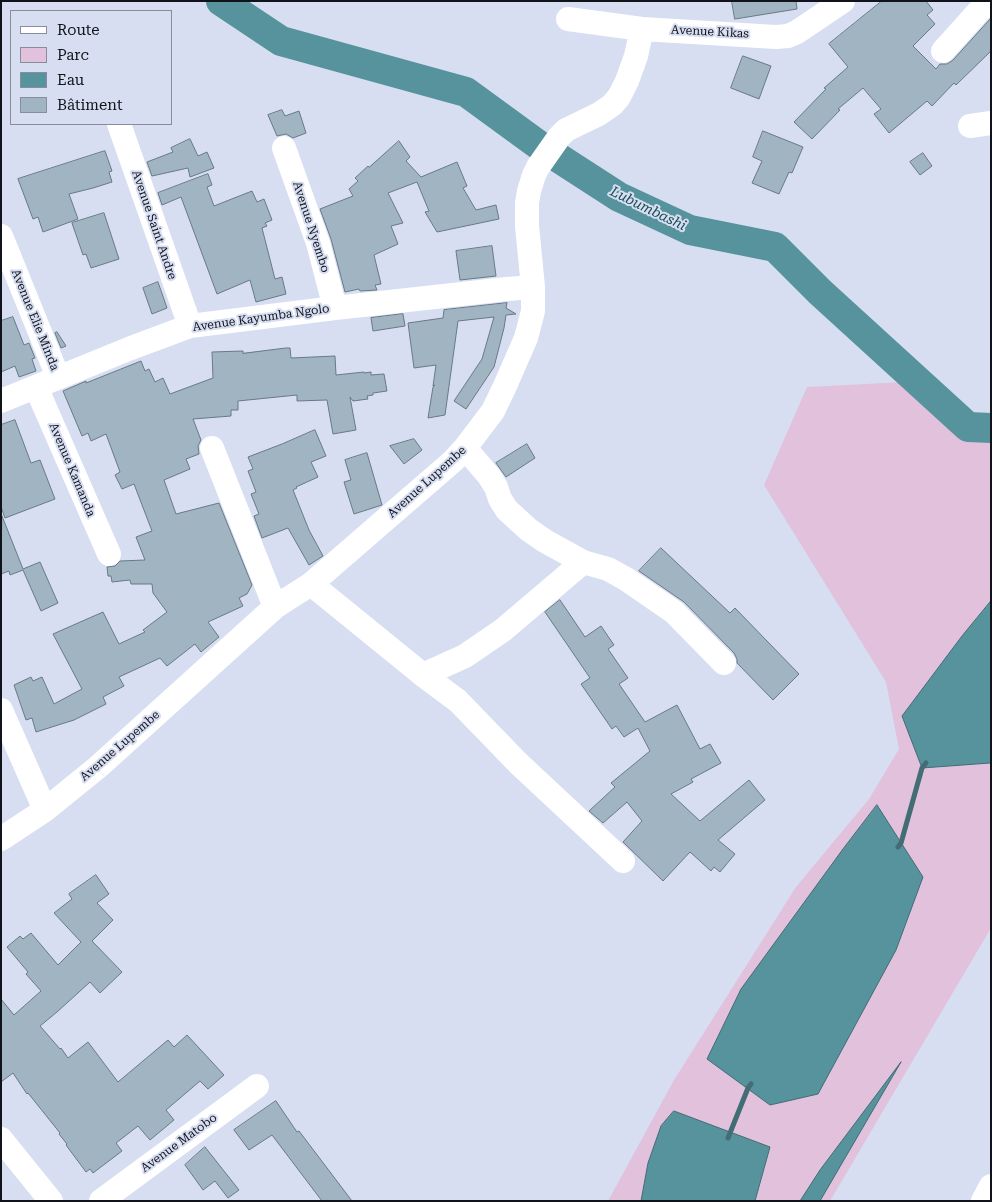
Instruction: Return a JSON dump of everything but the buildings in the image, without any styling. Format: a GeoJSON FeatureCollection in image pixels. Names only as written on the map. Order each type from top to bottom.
{"type":"FeatureCollection","features":[{"type":"Feature","properties":{"kind":"street","name":"Avenue Kikas"},"geometry":{"type":"LineString","coordinates":[[568,19],[642,28],[788,36],[842,1]]}},
{"type":"Feature","properties":{"kind":"street"},"geometry":{"type":"LineString","coordinates":[[943,51],[988,1]]}},
{"type":"Feature","properties":{"kind":"street","name":"Avenue Lupembe"},"geometry":{"type":"LineString","coordinates":[[1,839],[45,810],[98,767],[275,607],[311,584],[453,461],[465,448],[493,411],[506,386],[526,338],[533,311],[527,203],[528,191],[538,167],[566,130],[598,114],[612,105],[619,96],[636,56],[642,28]]}},
{"type":"Feature","properties":{"kind":"street","name":"Avenue Saint Andre"},"geometry":{"type":"LineString","coordinates":[[119,125],[190,326]]}},
{"type":"Feature","properties":{"kind":"street","name":"Avenue Nyembo"},"geometry":{"type":"LineString","coordinates":[[284,148],[318,243],[335,308]]}},
{"type":"Feature","properties":{"kind":"street","name":"Avenue Elie Minda"},"geometry":{"type":"LineString","coordinates":[[1,236],[58,377]]}},
{"type":"Feature","properties":{"kind":"street","name":"Avenue Kayumba Ngolo"},"geometry":{"type":"LineString","coordinates":[[1,400],[190,326],[335,308],[533,287]]}},
{"type":"Feature","properties":{"kind":"street","name":"Avenue Kamanda"},"geometry":{"type":"LineString","coordinates":[[36,387],[109,554]]}},
{"type":"Feature","properties":{"kind":"street"},"geometry":{"type":"LineString","coordinates":[[212,448],[275,607]]}},
{"type":"Feature","properties":{"kind":"street"},"geometry":{"type":"LineString","coordinates":[[465,448],[490,476],[500,499],[508,510],[529,530],[582,562],[608,569],[674,612],[724,663]]}},
{"type":"Feature","properties":{"kind":"street"},"geometry":{"type":"LineString","coordinates":[[423,675],[465,656],[503,630],[582,562]]}},
{"type":"Feature","properties":{"kind":"street"},"geometry":{"type":"LineString","coordinates":[[311,584],[458,701],[518,762],[623,861]]}},
{"type":"Feature","properties":{"kind":"street"},"geometry":{"type":"LineString","coordinates":[[1,710],[45,810]]}},
{"type":"Feature","properties":{"kind":"street","name":"Avenue Matobo"},"geometry":{"type":"LineString","coordinates":[[101,1201],[257,1086]]}},
{"type":"Feature","properties":{"kind":"street"},"geometry":{"type":"LineString","coordinates":[[1,1140],[50,1201]]}},
{"type":"Feature","properties":{"kind":"street"},"geometry":{"type":"LineString","coordinates":[[982,1201],[991,1186]]}},
{"type":"Feature","properties":{"kind":"green space"},"geometry":{"type":"Polygon","coordinates":[[[904,382],[964,430],[991,431],[991,928],[830,1201],[608,1201],[674,1080],[796,887],[869,799],[899,749],[886,682],[764,485],[807,387],[904,382]]]}},
{"type":"Feature","properties":{"kind":"water"},"geometry":{"type":"Polygon","coordinates":[[[991,601],[991,762],[922,768],[902,716],[962,636],[991,601]]]}},
{"type":"Feature","properties":{"kind":"water"},"geometry":{"type":"Polygon","coordinates":[[[877,805],[923,877],[896,950],[818,1094],[770,1105],[707,1059],[741,989],[877,805]]]}},
{"type":"Feature","properties":{"kind":"water"},"geometry":{"type":"Polygon","coordinates":[[[901,1062],[820,1201],[800,1201],[820,1170],[901,1062]]]}},
{"type":"Feature","properties":{"kind":"water"},"geometry":{"type":"Polygon","coordinates":[[[674,1111],[770,1147],[755,1201],[641,1201],[648,1163],[661,1126],[674,1111]]]}},
{"type":"Feature","properties":{"kind":"waterway","name":"Lubumbashi"},"geometry":{"type":"LineString","coordinates":[[221,1],[281,41],[466,92],[540,146],[619,197],[690,230],[775,247],[820,292],[968,427],[991,428]]}},
{"type":"Feature","properties":{"kind":"waterway"},"geometry":{"type":"LineString","coordinates":[[898,847],[901,843],[922,768],[926,763]]}},
{"type":"Feature","properties":{"kind":"waterway"},"geometry":{"type":"LineString","coordinates":[[728,1138],[751,1084]]}}]}
